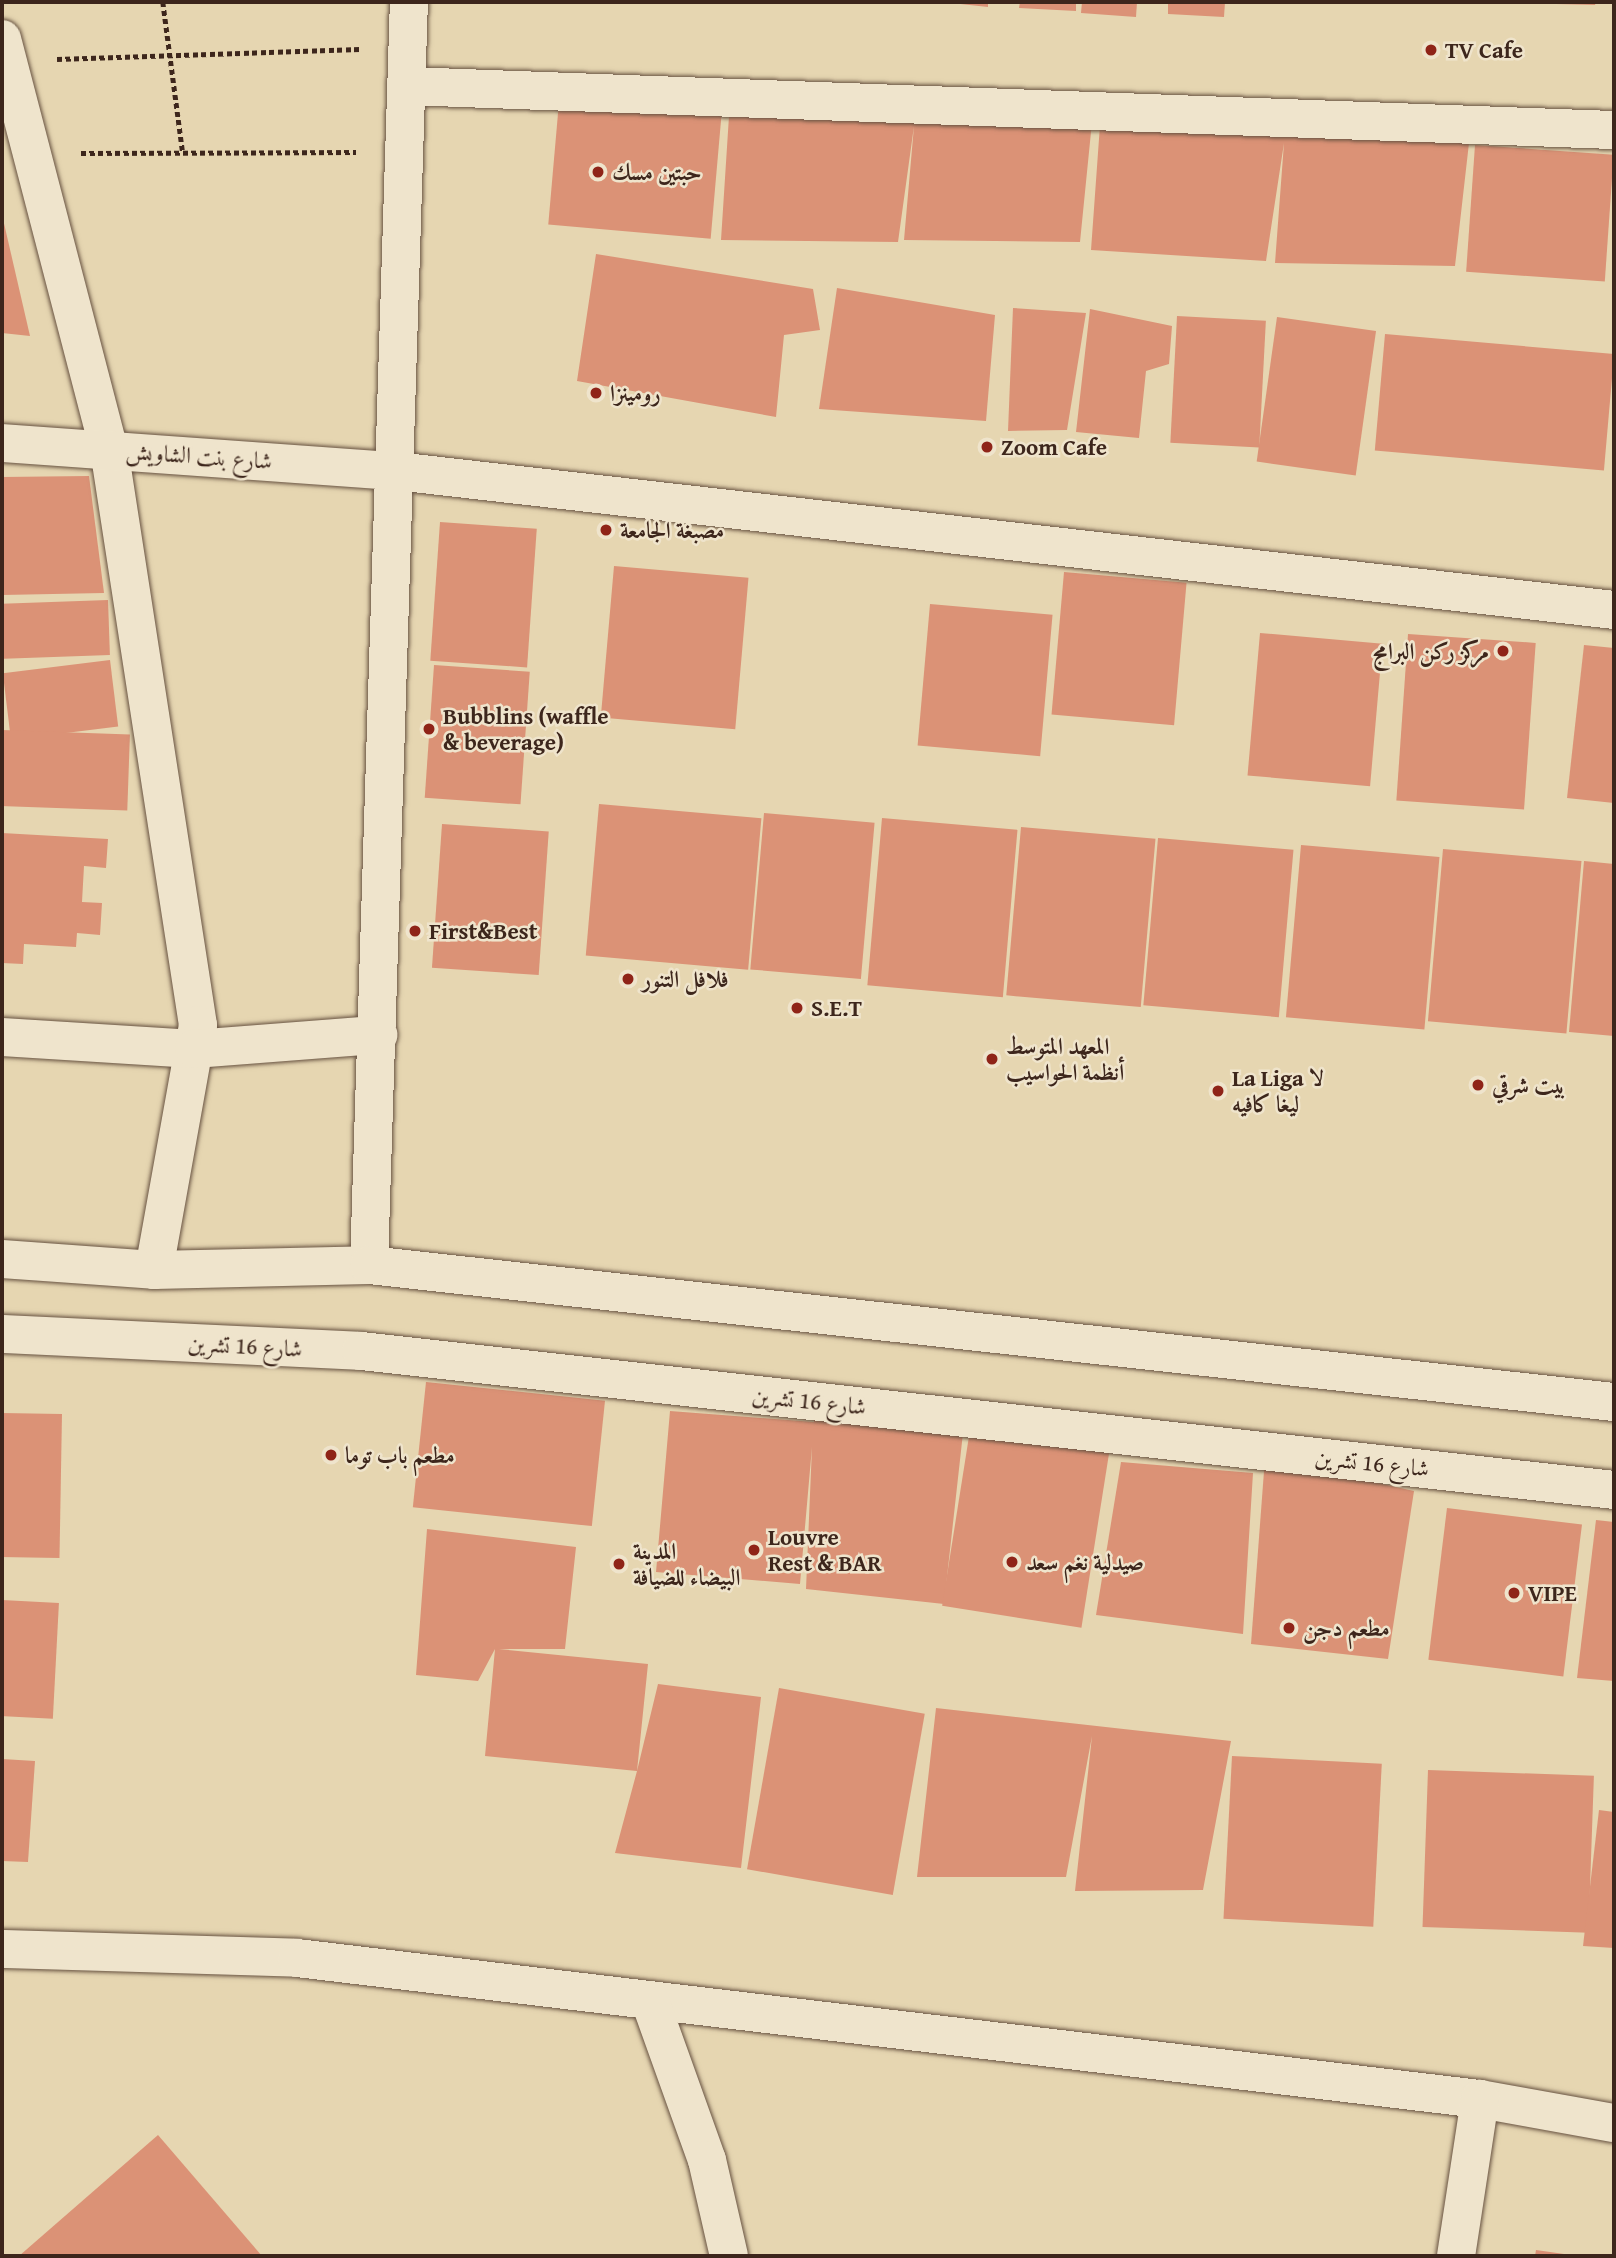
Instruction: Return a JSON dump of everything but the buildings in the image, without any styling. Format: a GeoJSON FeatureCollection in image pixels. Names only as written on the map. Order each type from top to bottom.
{"type":"FeatureCollection","features":[{"type":"Feature","properties":{"kind":"street"},"geometry":{"type":"LineString","coordinates":[[369,1265],[409,2]]}},
{"type":"Feature","properties":{"kind":"street"},"geometry":{"type":"LineString","coordinates":[[5,50],[109,449],[198,1025],[154,1270]]}},
{"type":"Feature","properties":{"kind":"street"},"geometry":{"type":"LineString","coordinates":[[407,86],[1614,130]]}},
{"type":"Feature","properties":{"kind":"street","name":"شارع بنت الشاويش"},"geometry":{"type":"LineString","coordinates":[[2,443],[396,471],[1614,610]]}},
{"type":"Feature","properties":{"kind":"street"},"geometry":{"type":"LineString","coordinates":[[2,1037],[194,1049],[378,1035]]}},
{"type":"Feature","properties":{"kind":"street"},"geometry":{"type":"LineString","coordinates":[[2,1259],[154,1270],[369,1265],[1614,1402]]}},
{"type":"Feature","properties":{"kind":"street","name":"شارع 16 تشرين"},"geometry":{"type":"LineString","coordinates":[[2,1334],[361,1351],[1614,1490]]}},
{"type":"Feature","properties":{"kind":"street"},"geometry":{"type":"LineString","coordinates":[[2,1949],[298,1958],[1480,2099],[1614,2123]]}},
{"type":"Feature","properties":{"kind":"street"},"geometry":{"type":"LineString","coordinates":[[650,2001],[707,2160],[730,2256]]}},
{"type":"Feature","properties":{"kind":"street"},"geometry":{"type":"LineString","coordinates":[[1456,2256],[1480,2099]]}},
{"type":"Feature","properties":{"kind":"path"},"geometry":{"type":"LineString","coordinates":[[163,2],[183,153]]}},
{"type":"Feature","properties":{"kind":"path"},"geometry":{"type":"LineString","coordinates":[[5,50],[169,56],[408,48]]}},
{"type":"Feature","properties":{"kind":"path"},"geometry":{"type":"LineString","coordinates":[[31,153],[405,152]]}},
{"type":"Feature","properties":{"kind":"place","name":"TV Cafe"},"geometry":{"type":"Point","coordinates":[1431,50]}},
{"type":"Feature","properties":{"kind":"place","name":"حبتين مسك"},"geometry":{"type":"Point","coordinates":[598,172]}},
{"type":"Feature","properties":{"kind":"place","name":"رومينزا"},"geometry":{"type":"Point","coordinates":[596,393]}},
{"type":"Feature","properties":{"kind":"place","name":"Zoom Cafe"},"geometry":{"type":"Point","coordinates":[987,447]}},
{"type":"Feature","properties":{"kind":"place","name":"مصبغة الجامعة"},"geometry":{"type":"Point","coordinates":[606,530]}},
{"type":"Feature","properties":{"kind":"place","name":"مركز ركن البرامج"},"geometry":{"type":"Point","coordinates":[1503,651]}},
{"type":"Feature","properties":{"kind":"place","name":"Bubblins (waffle & beverage)"},"geometry":{"type":"Point","coordinates":[429,729]}},
{"type":"Feature","properties":{"kind":"place","name":"First&Best"},"geometry":{"type":"Point","coordinates":[415,931]}},
{"type":"Feature","properties":{"kind":"place","name":"فلافل التنور"},"geometry":{"type":"Point","coordinates":[628,979]}},
{"type":"Feature","properties":{"kind":"place","name":"S.E.T"},"geometry":{"type":"Point","coordinates":[797,1008]}},
{"type":"Feature","properties":{"kind":"place","name":"المعهد المتوسط أنظمة الحواسيب"},"geometry":{"type":"Point","coordinates":[992,1059]}},
{"type":"Feature","properties":{"kind":"place","name":"بيت شرقي"},"geometry":{"type":"Point","coordinates":[1478,1085]}},
{"type":"Feature","properties":{"kind":"place","name":"La Liga لا ليغا كافيه"},"geometry":{"type":"Point","coordinates":[1218,1091]}},
{"type":"Feature","properties":{"kind":"place","name":"مطعم باب توما"},"geometry":{"type":"Point","coordinates":[331,1455]}},
{"type":"Feature","properties":{"kind":"place","name":"Louvre Rest & BAR"},"geometry":{"type":"Point","coordinates":[754,1550]}},
{"type":"Feature","properties":{"kind":"place","name":"صيدلية نغم سعد"},"geometry":{"type":"Point","coordinates":[1012,1562]}},
{"type":"Feature","properties":{"kind":"place","name":"المدينة البيضاء للضيافة"},"geometry":{"type":"Point","coordinates":[619,1564]}},
{"type":"Feature","properties":{"kind":"place","name":"VIPE"},"geometry":{"type":"Point","coordinates":[1514,1593]}},
{"type":"Feature","properties":{"kind":"place","name":"مطعم دجن"},"geometry":{"type":"Point","coordinates":[1289,1628]}}]}
